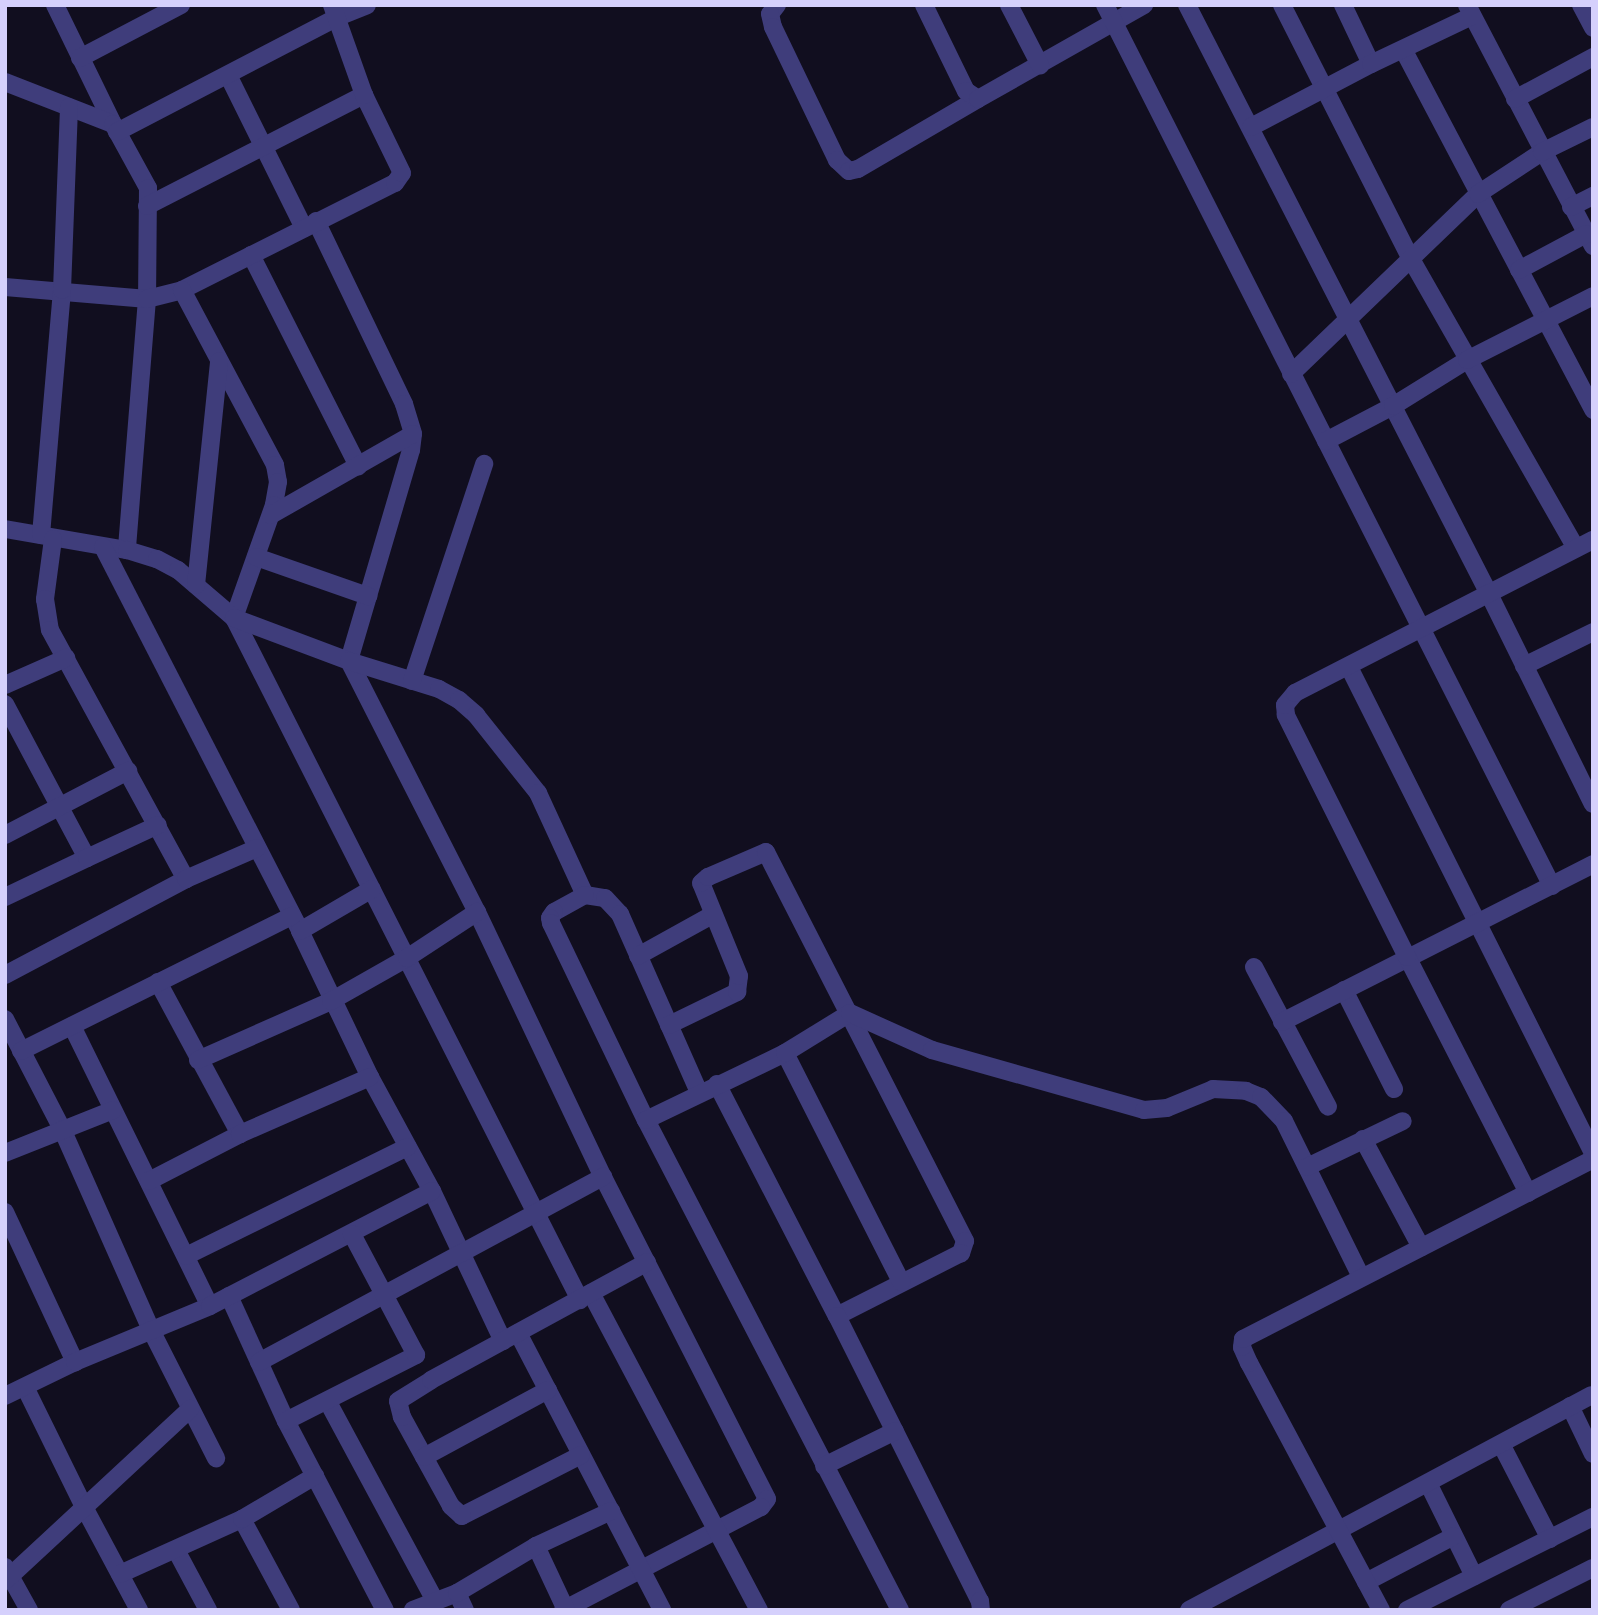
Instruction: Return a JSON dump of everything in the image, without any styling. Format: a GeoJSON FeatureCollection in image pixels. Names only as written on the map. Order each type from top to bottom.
{"type":"FeatureCollection","features":[{"type":"Feature","properties":{"kind":"street"},"geometry":{"type":"LineString","coordinates":[[55,5],[115,128],[148,188],[147,299],[127,550]]}},
{"type":"Feature","properties":{"kind":"street"},"geometry":{"type":"LineString","coordinates":[[80,58],[181,5]]}},
{"type":"Feature","properties":{"kind":"street"},"geometry":{"type":"LineString","coordinates":[[5,82],[115,128],[228,75],[335,11],[366,5]]}},
{"type":"Feature","properties":{"kind":"street"},"geometry":{"type":"LineString","coordinates":[[777,5],[770,14],[773,27],[837,160],[849,171],[858,169],[1040,65],[1109,14],[1144,5]]}},
{"type":"Feature","properties":{"kind":"street"},"geometry":{"type":"LineString","coordinates":[[923,5],[966,91],[978,99]]}},
{"type":"Feature","properties":{"kind":"street"},"geometry":{"type":"LineString","coordinates":[[1009,5],[1040,65]]}},
{"type":"Feature","properties":{"kind":"street"},"geometry":{"type":"LineString","coordinates":[[1186,5],[1251,127],[1345,319],[1394,406],[1593,804]]}},
{"type":"Feature","properties":{"kind":"street"},"geometry":{"type":"LineString","coordinates":[[1282,5],[1411,259],[1576,548]]}},
{"type":"Feature","properties":{"kind":"street"},"geometry":{"type":"LineString","coordinates":[[1343,5],[1371,64]]}},
{"type":"Feature","properties":{"kind":"street"},"geometry":{"type":"LineString","coordinates":[[1581,5],[1593,28]]}},
{"type":"Feature","properties":{"kind":"street"},"geometry":{"type":"LineString","coordinates":[[5,287],[147,299],[182,290],[401,178],[402,173],[364,95],[335,11]]}},
{"type":"Feature","properties":{"kind":"street"},"geometry":{"type":"LineString","coordinates":[[1251,127],[1371,64],[1404,51],[1470,11],[1589,240],[1519,270]]}},
{"type":"Feature","properties":{"kind":"street"},"geometry":{"type":"LineString","coordinates":[[1109,14],[1552,886]]}},
{"type":"Feature","properties":{"kind":"street"},"geometry":{"type":"LineString","coordinates":[[1404,51],[1593,410]]}},
{"type":"Feature","properties":{"kind":"street"},"geometry":{"type":"LineString","coordinates":[[1515,99],[1593,57]]}},
{"type":"Feature","properties":{"kind":"street"},"geometry":{"type":"LineString","coordinates":[[228,75],[404,404],[413,434],[411,450],[349,661],[477,912],[603,1177],[765,1493],[766,1503],[565,1609],[536,1546]]}},
{"type":"Feature","properties":{"kind":"street"},"geometry":{"type":"LineString","coordinates":[[147,206],[364,95]]}},
{"type":"Feature","properties":{"kind":"street"},"geometry":{"type":"LineString","coordinates":[[69,107],[45,614],[66,658],[186,879]]}},
{"type":"Feature","properties":{"kind":"street"},"geometry":{"type":"LineString","coordinates":[[1291,374],[1345,319],[1478,194],[1542,152],[1593,127]]}},
{"type":"Feature","properties":{"kind":"street"},"geometry":{"type":"LineString","coordinates":[[1571,208],[1593,196]]}},
{"type":"Feature","properties":{"kind":"street"},"geometry":{"type":"LineString","coordinates":[[251,255],[358,466]]}},
{"type":"Feature","properties":{"kind":"street"},"geometry":{"type":"LineString","coordinates":[[182,290],[275,465],[278,482],[271,515],[234,618],[539,1214],[718,1528],[759,1610]]}},
{"type":"Feature","properties":{"kind":"street"},"geometry":{"type":"LineString","coordinates":[[1326,441],[1394,406],[1467,360],[1593,296]]}},
{"type":"Feature","properties":{"kind":"street"},"geometry":{"type":"LineString","coordinates":[[196,585],[219,361]]}},
{"type":"Feature","properties":{"kind":"street"},"geometry":{"type":"LineString","coordinates":[[271,515],[413,434]]}},
{"type":"Feature","properties":{"kind":"street"},"geometry":{"type":"LineString","coordinates":[[412,681],[484,464]]}},
{"type":"Feature","properties":{"kind":"street"},"geometry":{"type":"LineString","coordinates":[[5,529],[127,550],[157,558],[196,585],[234,618],[349,661],[439,689],[459,700],[476,715],[538,793],[586,895]]}},
{"type":"Feature","properties":{"kind":"street"},"geometry":{"type":"LineString","coordinates":[[1528,1193],[1286,715],[1284,705],[1288,698],[1593,540]]}},
{"type":"Feature","properties":{"kind":"street"},"geometry":{"type":"LineString","coordinates":[[103,547],[296,923],[370,1077],[432,1191],[462,1255],[511,1337],[548,1390],[662,1610]]}},
{"type":"Feature","properties":{"kind":"street"},"geometry":{"type":"LineString","coordinates":[[256,557],[368,596]]}},
{"type":"Feature","properties":{"kind":"street"},"geometry":{"type":"LineString","coordinates":[[1524,666],[1593,632]]}},
{"type":"Feature","properties":{"kind":"street"},"geometry":{"type":"LineString","coordinates":[[5,685],[66,658]]}},
{"type":"Feature","properties":{"kind":"street"},"geometry":{"type":"LineString","coordinates":[[1349,667],[1593,1153]]}},
{"type":"Feature","properties":{"kind":"street"},"geometry":{"type":"LineString","coordinates":[[5,704],[87,859]]}},
{"type":"Feature","properties":{"kind":"street"},"geometry":{"type":"LineString","coordinates":[[5,835],[128,771]]}},
{"type":"Feature","properties":{"kind":"street"},"geometry":{"type":"LineString","coordinates":[[5,897],[158,825]]}},
{"type":"Feature","properties":{"kind":"street"},"geometry":{"type":"LineString","coordinates":[[5,975],[186,879],[257,848]]}},
{"type":"Feature","properties":{"kind":"street"},"geometry":{"type":"LineString","coordinates":[[669,1025],[737,992],[740,986],[739,976],[703,891],[704,880],[766,852],[965,1241],[961,1252],[837,1316]]}},
{"type":"Feature","properties":{"kind":"street"},"geometry":{"type":"LineString","coordinates":[[1282,1021],[1593,864]]}},
{"type":"Feature","properties":{"kind":"street"},"geometry":{"type":"LineString","coordinates":[[21,1051],[158,982],[372,890]]}},
{"type":"Feature","properties":{"kind":"street"},"geometry":{"type":"LineString","coordinates":[[699,1092],[613,904],[605,898],[586,895],[554,912],[550,918],[646,1120],[900,1610]]}},
{"type":"Feature","properties":{"kind":"street"},"geometry":{"type":"LineString","coordinates":[[198,1060],[331,1000],[407,958],[477,912]]}},
{"type":"Feature","properties":{"kind":"street"},"geometry":{"type":"LineString","coordinates":[[638,956],[712,915]]}},
{"type":"Feature","properties":{"kind":"street"},"geometry":{"type":"LineString","coordinates":[[1254,967],[1328,1107]]}},
{"type":"Feature","properties":{"kind":"street"},"geometry":{"type":"LineString","coordinates":[[158,982],[240,1135]]}},
{"type":"Feature","properties":{"kind":"street"},"geometry":{"type":"LineString","coordinates":[[1344,990],[1394,1088]]}},
{"type":"Feature","properties":{"kind":"street"},"geometry":{"type":"LineString","coordinates":[[646,1120],[699,1092],[785,1053],[850,1013]]}},
{"type":"Feature","properties":{"kind":"street"},"geometry":{"type":"LineString","coordinates":[[850,1013],[932,1050],[1144,1110],[1167,1108],[1213,1090],[1246,1091],[1261,1097],[1279,1115],[1361,1277]]}},
{"type":"Feature","properties":{"kind":"street"},"geometry":{"type":"LineString","coordinates":[[6,1022],[62,1129],[150,1331],[216,1458]]}},
{"type":"Feature","properties":{"kind":"street"},"geometry":{"type":"LineString","coordinates":[[72,1026],[210,1306]]}},
{"type":"Feature","properties":{"kind":"street"},"geometry":{"type":"LineString","coordinates":[[785,1053],[901,1282]]}},
{"type":"Feature","properties":{"kind":"street"},"geometry":{"type":"LineString","coordinates":[[149,1181],[240,1135],[370,1077]]}},
{"type":"Feature","properties":{"kind":"street"},"geometry":{"type":"LineString","coordinates":[[717,1084],[895,1431],[980,1601],[981,1610]]}},
{"type":"Feature","properties":{"kind":"street"},"geometry":{"type":"LineString","coordinates":[[5,1153],[113,1110]]}},
{"type":"Feature","properties":{"kind":"street"},"geometry":{"type":"LineString","coordinates":[[1307,1167],[1403,1121]]}},
{"type":"Feature","properties":{"kind":"street"},"geometry":{"type":"LineString","coordinates":[[1363,1139],[1421,1247]]}},
{"type":"Feature","properties":{"kind":"street"},"geometry":{"type":"LineString","coordinates":[[186,1256],[408,1147]]}},
{"type":"Feature","properties":{"kind":"street"},"geometry":{"type":"LineString","coordinates":[[1381,1610],[1242,1347],[1243,1339],[1593,1159]]}},
{"type":"Feature","properties":{"kind":"street"},"geometry":{"type":"LineString","coordinates":[[259,1362],[539,1214],[603,1177]]}},
{"type":"Feature","properties":{"kind":"street"},"geometry":{"type":"LineString","coordinates":[[139,1610],[84,1507],[11,1390],[210,1306],[432,1191]]}},
{"type":"Feature","properties":{"kind":"street"},"geometry":{"type":"LineString","coordinates":[[5,1212],[75,1362]]}},
{"type":"Feature","properties":{"kind":"street"},"geometry":{"type":"LineString","coordinates":[[352,1234],[430,1380]]}},
{"type":"Feature","properties":{"kind":"street"},"geometry":{"type":"LineString","coordinates":[[581,1455],[461,1516],[451,1506],[402,1417],[398,1401],[430,1380],[647,1262]]}},
{"type":"Feature","properties":{"kind":"street"},"geometry":{"type":"LineString","coordinates":[[229,1296],[286,1421],[385,1610]]}},
{"type":"Feature","properties":{"kind":"street"},"geometry":{"type":"LineString","coordinates":[[286,1421],[416,1355]]}},
{"type":"Feature","properties":{"kind":"street"},"geometry":{"type":"LineString","coordinates":[[424,1457],[548,1390]]}},
{"type":"Feature","properties":{"kind":"street"},"geometry":{"type":"LineString","coordinates":[[1192,1609],[1591,1395]]}},
{"type":"Feature","properties":{"kind":"street"},"geometry":{"type":"LineString","coordinates":[[328,1402],[435,1601]]}},
{"type":"Feature","properties":{"kind":"street"},"geometry":{"type":"LineString","coordinates":[[1570,1406],[1593,1454]]}},
{"type":"Feature","properties":{"kind":"street"},"geometry":{"type":"LineString","coordinates":[[29,1610],[7,1575],[190,1409]]}},
{"type":"Feature","properties":{"kind":"street"},"geometry":{"type":"LineString","coordinates":[[824,1466],[895,1431]]}},
{"type":"Feature","properties":{"kind":"street"},"geometry":{"type":"LineString","coordinates":[[1502,1444],[1550,1539]]}},
{"type":"Feature","properties":{"kind":"street"},"geometry":{"type":"LineString","coordinates":[[120,1574],[242,1519],[315,1476]]}},
{"type":"Feature","properties":{"kind":"street"},"geometry":{"type":"LineString","coordinates":[[1428,1483],[1474,1576]]}},
{"type":"Feature","properties":{"kind":"street"},"geometry":{"type":"LineString","coordinates":[[413,1610],[457,1592],[536,1546],[611,1511]]}},
{"type":"Feature","properties":{"kind":"street"},"geometry":{"type":"LineString","coordinates":[[1407,1610],[1593,1517]]}},
{"type":"Feature","properties":{"kind":"street"},"geometry":{"type":"LineString","coordinates":[[242,1519],[291,1610]]}},
{"type":"Feature","properties":{"kind":"street"},"geometry":{"type":"LineString","coordinates":[[1366,1582],[1454,1536]]}},
{"type":"Feature","properties":{"kind":"street"},"geometry":{"type":"LineString","coordinates":[[176,1550],[208,1610]]}},
{"type":"Feature","properties":{"kind":"street"},"geometry":{"type":"LineString","coordinates":[[1509,1610],[1593,1568]]}},
{"type":"Feature","properties":{"kind":"street"},"geometry":{"type":"LineString","coordinates":[[457,1592],[465,1610]]}}]}
